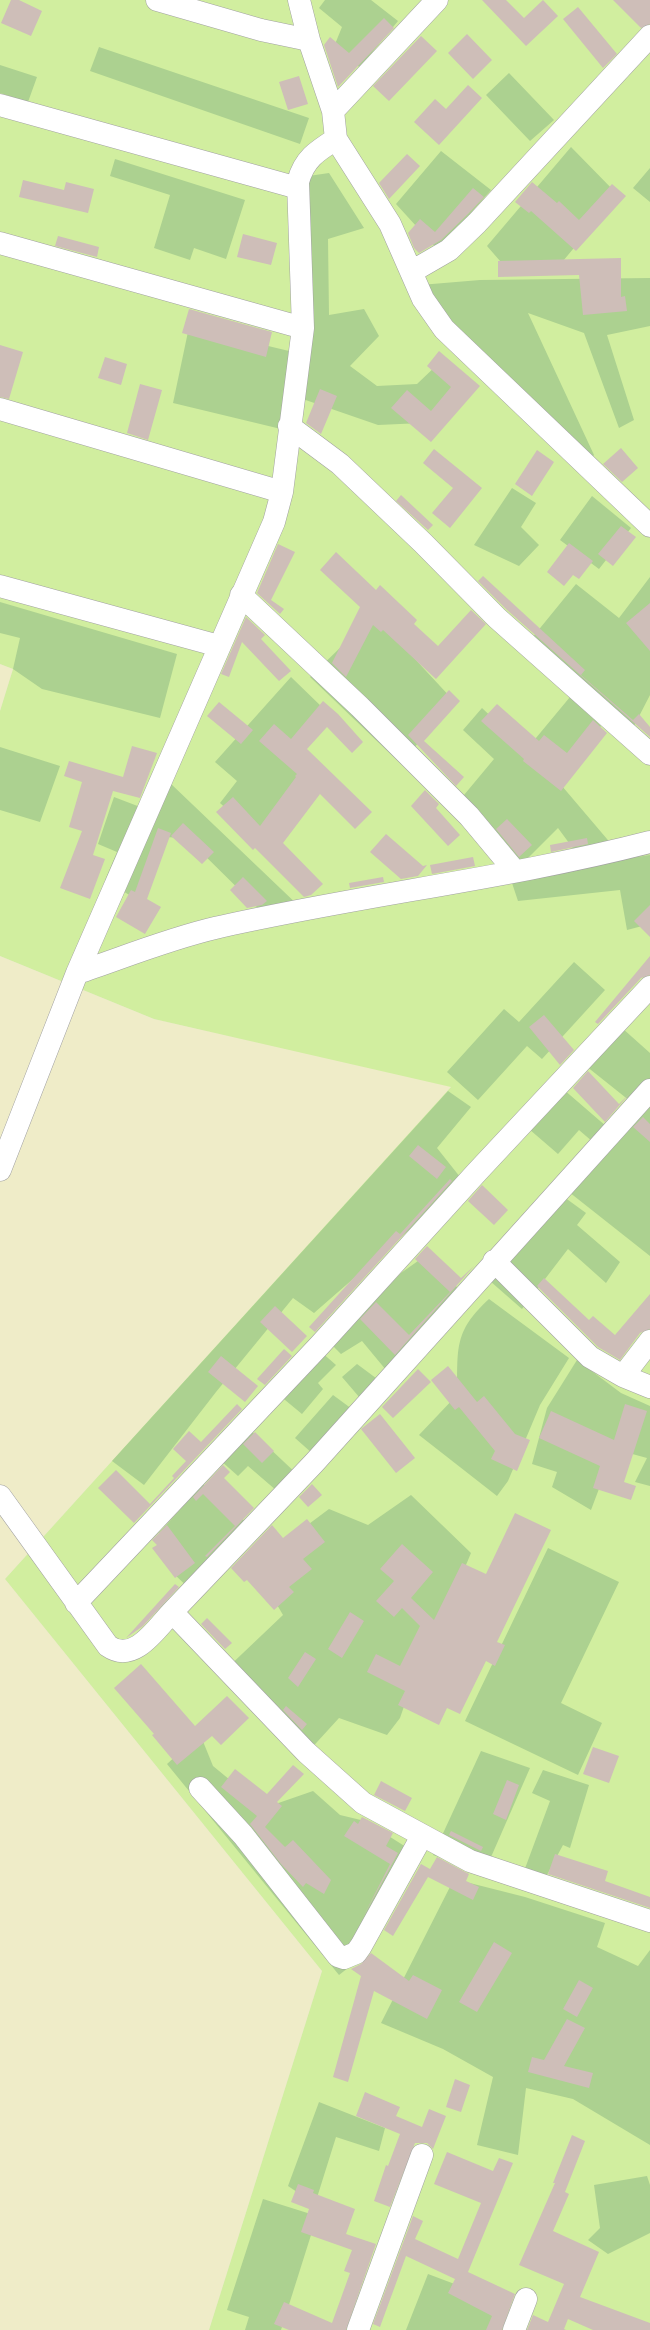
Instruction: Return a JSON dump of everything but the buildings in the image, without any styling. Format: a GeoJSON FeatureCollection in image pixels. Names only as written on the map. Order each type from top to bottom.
{"type":"FeatureCollection","features":[{"type":"Feature","properties":{"kind":"street"},"geometry":{"type":"LineString","coordinates":[[157,0],[261,30],[309,40]]}},
{"type":"Feature","properties":{"kind":"street"},"geometry":{"type":"LineString","coordinates":[[299,0],[309,40],[333,111],[336,139],[390,224],[423,299],[444,329],[650,526]]}},
{"type":"Feature","properties":{"kind":"street"},"geometry":{"type":"LineString","coordinates":[[333,111],[437,0]]}},
{"type":"Feature","properties":{"kind":"street"},"geometry":{"type":"LineString","coordinates":[[411,272],[449,250],[477,223],[650,36]]}},
{"type":"Feature","properties":{"kind":"street"},"geometry":{"type":"LineString","coordinates":[[0,105],[298,188]]}},
{"type":"Feature","properties":{"kind":"street"},"geometry":{"type":"LineString","coordinates":[[0,1170],[102,913],[166,772],[241,595],[269,536],[282,492],[289,426],[303,328],[298,188],[301,168],[307,159],[336,139]]}},
{"type":"Feature","properties":{"kind":"street"},"geometry":{"type":"LineString","coordinates":[[0,243],[303,328]]}},
{"type":"Feature","properties":{"kind":"street"},"geometry":{"type":"LineString","coordinates":[[0,409],[282,492]]}},
{"type":"Feature","properties":{"kind":"street"},"geometry":{"type":"LineString","coordinates":[[289,426],[340,464],[423,543],[497,618],[569,684],[650,754]]}},
{"type":"Feature","properties":{"kind":"street"},"geometry":{"type":"LineString","coordinates":[[0,586],[219,646]]}},
{"type":"Feature","properties":{"kind":"street"},"geometry":{"type":"LineString","coordinates":[[241,595],[360,707],[468,816],[514,870]]}},
{"type":"Feature","properties":{"kind":"street"},"geometry":{"type":"LineString","coordinates":[[77,973],[213,929],[592,856],[650,842]]}},
{"type":"Feature","properties":{"kind":"street"},"geometry":{"type":"LineString","coordinates":[[76,1603],[319,1346],[482,1166],[650,987]]}},
{"type":"Feature","properties":{"kind":"street"},"geometry":{"type":"LineString","coordinates":[[0,1496],[108,1646],[122,1652],[135,1649],[314,1463],[494,1261],[571,1179],[650,1090]]}},
{"type":"Feature","properties":{"kind":"street"},"geometry":{"type":"LineString","coordinates":[[494,1261],[590,1357],[623,1376],[650,1387]]}},
{"type":"Feature","properties":{"kind":"street"},"geometry":{"type":"LineString","coordinates":[[623,1376],[650,1341]]}},
{"type":"Feature","properties":{"kind":"street"},"geometry":{"type":"LineString","coordinates":[[172,1612],[306,1752],[363,1804],[470,1861],[650,1921]]}},
{"type":"Feature","properties":{"kind":"street"},"geometry":{"type":"LineString","coordinates":[[200,1788],[252,1846],[338,1956],[344,1958],[356,1953],[361,1946],[422,1836]]}},
{"type":"Feature","properties":{"kind":"street"},"geometry":{"type":"LineString","coordinates":[[358,2330],[422,2155]]}},
{"type":"Feature","properties":{"kind":"street"},"geometry":{"type":"LineString","coordinates":[[514,2330],[526,2299]]}},
{"type":"Feature","properties":{"kind":"shaded area"},"geometry":{"type":"Polygon","coordinates":[[[0,664],[13,669],[0,711],[0,664]]]}},
{"type":"Feature","properties":{"kind":"shaded area"},"geometry":{"type":"Polygon","coordinates":[[[0,956],[154,1019],[452,1086],[5,1579],[322,1971],[209,2330],[0,2330],[0,956]]]}},
{"type":"Feature","properties":{"kind":"green space"},"geometry":{"type":"Polygon","coordinates":[[[0,0],[650,0],[650,2330],[209,2330],[322,1971],[5,1579],[451,1087],[154,1019],[0,956],[0,711],[13,669],[0,664],[0,0]]]}},
{"type":"Feature","properties":{"kind":"green space"},"geometry":{"type":"Polygon","coordinates":[[[325,0],[371,0],[398,21],[360,67],[331,54],[342,27],[319,8],[325,0]]]}},
{"type":"Feature","properties":{"kind":"green space"},"geometry":{"type":"Polygon","coordinates":[[[99,47],[309,118],[300,144],[90,71],[99,47]]]}},
{"type":"Feature","properties":{"kind":"green space"},"geometry":{"type":"Polygon","coordinates":[[[0,65],[37,77],[28,102],[0,93],[0,65]]]}},
{"type":"Feature","properties":{"kind":"green space"},"geometry":{"type":"Polygon","coordinates":[[[509,73],[554,120],[530,141],[486,95],[509,73]]]}},
{"type":"Feature","properties":{"kind":"green space"},"geometry":{"type":"Polygon","coordinates":[[[571,147],[618,195],[558,267],[507,269],[487,246],[571,147]]]}},
{"type":"Feature","properties":{"kind":"green space"},"geometry":{"type":"Polygon","coordinates":[[[441,151],[491,190],[438,250],[396,204],[441,151]]]}},
{"type":"Feature","properties":{"kind":"green space"},"geometry":{"type":"Polygon","coordinates":[[[115,159],[245,200],[226,259],[194,248],[190,260],[154,248],[170,195],[110,176],[115,159]]]}},
{"type":"Feature","properties":{"kind":"green space"},"geometry":{"type":"Polygon","coordinates":[[[650,168],[650,202],[633,188],[650,168]]]}},
{"type":"Feature","properties":{"kind":"green space"},"geometry":{"type":"Polygon","coordinates":[[[329,173],[364,228],[328,239],[329,315],[364,309],[379,336],[350,366],[377,386],[417,384],[438,364],[461,382],[444,422],[378,425],[294,396],[295,178],[329,173]]]}},
{"type":"Feature","properties":{"kind":"green space"},"geometry":{"type":"Polygon","coordinates":[[[650,278],[650,326],[607,335],[634,420],[619,428],[584,333],[528,313],[594,455],[583,469],[420,285],[480,280],[650,278]]]}},
{"type":"Feature","properties":{"kind":"green space"},"geometry":{"type":"Polygon","coordinates":[[[189,327],[289,351],[281,429],[173,403],[189,327]]]}},
{"type":"Feature","properties":{"kind":"green space"},"geometry":{"type":"Polygon","coordinates":[[[512,488],[536,503],[521,527],[539,545],[519,566],[474,545],[512,488]]]}},
{"type":"Feature","properties":{"kind":"green space"},"geometry":{"type":"Polygon","coordinates":[[[592,496],[631,528],[599,569],[560,540],[592,496]]]}},
{"type":"Feature","properties":{"kind":"green space"},"geometry":{"type":"Polygon","coordinates":[[[650,577],[650,695],[633,728],[532,638],[576,584],[619,618],[650,577]]]}},
{"type":"Feature","properties":{"kind":"green space"},"geometry":{"type":"Polygon","coordinates":[[[0,602],[177,654],[160,718],[42,689],[13,669],[20,638],[0,633],[0,602]]]}},
{"type":"Feature","properties":{"kind":"green space"},"geometry":{"type":"Polygon","coordinates":[[[374,615],[453,700],[401,764],[310,677],[374,615]]]}},
{"type":"Feature","properties":{"kind":"green space"},"geometry":{"type":"Polygon","coordinates":[[[291,677],[325,710],[287,750],[313,771],[256,835],[220,803],[237,781],[215,762],[291,677]]]}},
{"type":"Feature","properties":{"kind":"green space"},"geometry":{"type":"Polygon","coordinates":[[[570,697],[601,726],[556,779],[624,859],[650,855],[650,924],[627,930],[620,890],[518,901],[511,880],[586,866],[558,828],[522,864],[454,807],[494,759],[463,730],[482,708],[526,750],[570,697]]]}},
{"type":"Feature","properties":{"kind":"green space"},"geometry":{"type":"Polygon","coordinates":[[[0,747],[60,766],[40,822],[0,810],[0,747]]]}},
{"type":"Feature","properties":{"kind":"green space"},"geometry":{"type":"Polygon","coordinates":[[[170,783],[303,910],[272,922],[187,838],[163,837],[139,901],[105,880],[117,852],[98,844],[114,797],[148,810],[170,783]]]}},
{"type":"Feature","properties":{"kind":"green space"},"geometry":{"type":"Polygon","coordinates":[[[574,962],[605,990],[542,1059],[527,1046],[478,1100],[447,1072],[504,1009],[519,1022],[574,962]]]}},
{"type":"Feature","properties":{"kind":"green space"},"geometry":{"type":"Polygon","coordinates":[[[622,1028],[650,1053],[650,1089],[635,1105],[586,1066],[622,1028]]]}},
{"type":"Feature","properties":{"kind":"green space"},"geometry":{"type":"Polygon","coordinates":[[[563,1089],[614,1133],[600,1148],[579,1130],[558,1154],[529,1129],[563,1089]]]}},
{"type":"Feature","properties":{"kind":"green space"},"geometry":{"type":"Polygon","coordinates":[[[448,1091],[471,1107],[437,1148],[464,1182],[314,1313],[293,1298],[216,1392],[144,1485],[112,1461],[448,1091]]]}},
{"type":"Feature","properties":{"kind":"green space"},"geometry":{"type":"Polygon","coordinates":[[[650,1102],[650,1256],[569,1192],[650,1102]]]}},
{"type":"Feature","properties":{"kind":"green space"},"geometry":{"type":"Polygon","coordinates":[[[564,1197],[586,1213],[577,1225],[620,1262],[606,1283],[568,1249],[522,1309],[490,1281],[564,1197]]]}},
{"type":"Feature","properties":{"kind":"green space"},"geometry":{"type":"Polygon","coordinates":[[[425,1256],[460,1290],[391,1376],[362,1341],[341,1354],[332,1345],[401,1273],[425,1256]]]}},
{"type":"Feature","properties":{"kind":"green space"},"geometry":{"type":"Polygon","coordinates":[[[489,1299],[569,1358],[540,1405],[508,1481],[497,1496],[419,1435],[457,1395],[458,1353],[463,1332],[469,1321],[489,1299]]]}},
{"type":"Feature","properties":{"kind":"green space"},"geometry":{"type":"Polygon","coordinates":[[[320,1351],[336,1365],[318,1383],[323,1389],[302,1414],[279,1395],[320,1351]]]}},
{"type":"Feature","properties":{"kind":"green space"},"geometry":{"type":"Polygon","coordinates":[[[577,1360],[621,1393],[650,1406],[650,1486],[635,1482],[647,1458],[614,1449],[591,1510],[552,1487],[557,1472],[532,1464],[547,1408],[577,1360]]]}},
{"type":"Feature","properties":{"kind":"green space"},"geometry":{"type":"Polygon","coordinates":[[[357,1364],[388,1387],[321,1461],[295,1438],[333,1395],[352,1409],[360,1398],[342,1377],[357,1364]]]}},
{"type":"Feature","properties":{"kind":"green space"},"geometry":{"type":"Polygon","coordinates":[[[249,1429],[300,1477],[284,1497],[248,1466],[238,1476],[220,1460],[249,1429]]]}},
{"type":"Feature","properties":{"kind":"green space"},"geometry":{"type":"Polygon","coordinates":[[[203,1484],[247,1523],[191,1590],[174,1574],[187,1563],[159,1533],[203,1484]]]}},
{"type":"Feature","properties":{"kind":"green space"},"geometry":{"type":"Polygon","coordinates":[[[411,1495],[471,1553],[450,1603],[422,1654],[400,1718],[387,1735],[339,1718],[307,1753],[222,1673],[283,1615],[254,1565],[329,1509],[368,1525],[411,1495]]]}},
{"type":"Feature","properties":{"kind":"green space"},"geometry":{"type":"Polygon","coordinates":[[[548,1548],[619,1582],[561,1703],[602,1723],[578,1775],[465,1721],[548,1548]]]}},
{"type":"Feature","properties":{"kind":"green space"},"geometry":{"type":"Polygon","coordinates":[[[200,1734],[213,1766],[264,1808],[313,1791],[340,1815],[365,1821],[417,1854],[362,1957],[339,1975],[167,1764],[200,1734]]]}},
{"type":"Feature","properties":{"kind":"green space"},"geometry":{"type":"Polygon","coordinates":[[[481,1751],[530,1768],[484,1873],[433,1855],[481,1751]]]}},
{"type":"Feature","properties":{"kind":"green space"},"geometry":{"type":"Polygon","coordinates":[[[543,1770],[589,1785],[570,1848],[563,1845],[541,1886],[520,1882],[550,1801],[532,1793],[543,1770]]]}},
{"type":"Feature","properties":{"kind":"green space"},"geometry":{"type":"Polygon","coordinates":[[[454,1879],[525,1897],[605,1923],[597,1947],[638,1966],[650,1950],[650,2145],[573,2099],[526,2088],[518,2155],[477,2145],[493,2077],[443,2049],[381,2023],[454,1879]]]}},
{"type":"Feature","properties":{"kind":"green space"},"geometry":{"type":"Polygon","coordinates":[[[319,2102],[385,2128],[379,2151],[336,2137],[315,2204],[288,2186],[319,2102]]]}},
{"type":"Feature","properties":{"kind":"green space"},"geometry":{"type":"Polygon","coordinates":[[[647,2176],[650,2185],[650,2233],[608,2254],[588,2240],[600,2228],[594,2185],[647,2176]]]}},
{"type":"Feature","properties":{"kind":"green space"},"geometry":{"type":"Polygon","coordinates":[[[263,2199],[317,2216],[281,2330],[245,2330],[249,2317],[227,2310],[263,2199]]]}},
{"type":"Feature","properties":{"kind":"green space"},"geometry":{"type":"Polygon","coordinates":[[[428,2274],[505,2303],[494,2330],[406,2330],[428,2274]]]}}]}
